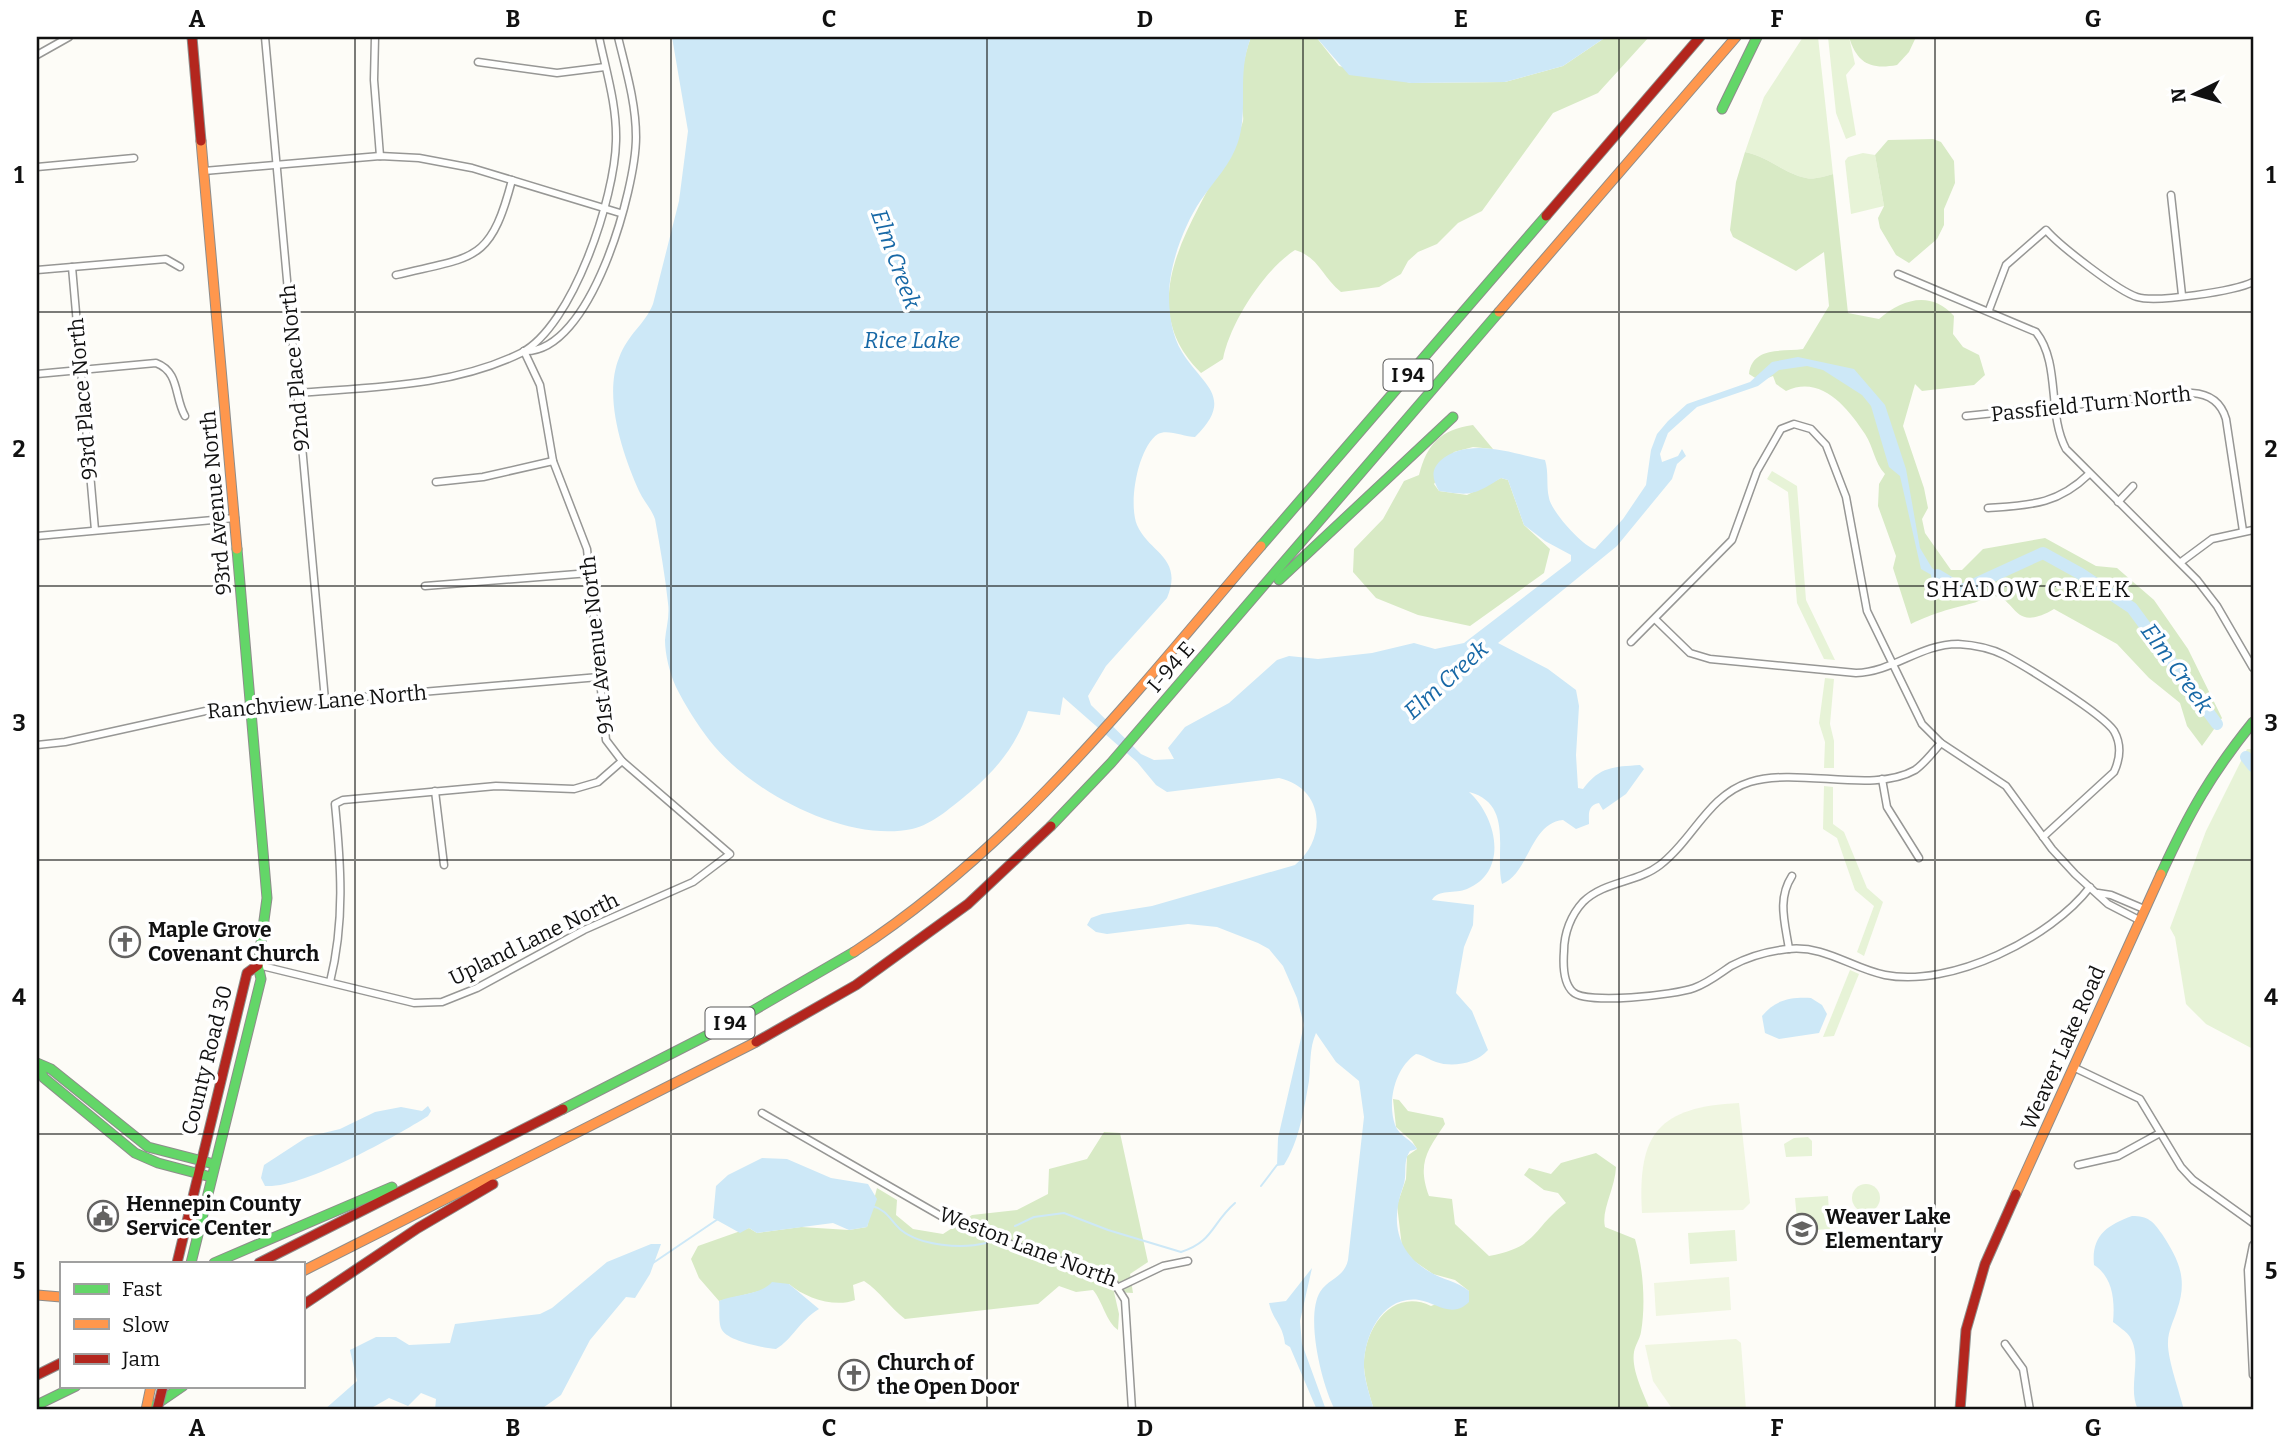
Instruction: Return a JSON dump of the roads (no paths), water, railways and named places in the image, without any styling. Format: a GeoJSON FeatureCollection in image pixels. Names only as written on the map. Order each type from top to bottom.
{"type":"FeatureCollection","features":[{"type":"Feature","properties":{"kind":"main road","name":"93rd Avenue North"},"geometry":{"type":"LineString","coordinates":[[192,37],[267,898],[258,965]]}},
{"type":"Feature","properties":{"kind":"main road","name":"I 94"},"geometry":{"type":"LineString","coordinates":[[261,1262],[737,1020],[844,958],[954,878],[1021,818],[1091,745],[1700,37]]}},
{"type":"Feature","properties":{"kind":"main road","name":"I 94"},"geometry":{"type":"LineString","coordinates":[[1231,626],[1736,37]]}},
{"type":"Feature","properties":{"kind":"main road"},"geometry":{"type":"LineString","coordinates":[[1723,109],[1757,37]]}},
{"type":"Feature","properties":{"kind":"main road"},"geometry":{"type":"LineString","coordinates":[[1231,626],[1452,417]]}},
{"type":"Feature","properties":{"kind":"main road","name":"I-94 E"},"geometry":{"type":"LineString","coordinates":[[559,1142],[789,1025],[886,965],[995,880],[1054,824],[1231,626]]}},
{"type":"Feature","properties":{"kind":"main road","name":"Weaver Lake Road"},"geometry":{"type":"LineString","coordinates":[[1960,1410],[1961,1361],[1975,1294],[1991,1251],[2144,909],[2202,789],[2231,746],[2253,722]]}},
{"type":"Feature","properties":{"kind":"main road","name":"County Road 30"},"geometry":{"type":"LineString","coordinates":[[177,1262],[247,973],[258,965],[261,979],[191,1262]]}},
{"type":"Feature","properties":{"kind":"main road"},"geometry":{"type":"LineString","coordinates":[[37,1064],[51,1069],[148,1147],[214,1164]]}},
{"type":"Feature","properties":{"kind":"main road"},"geometry":{"type":"LineString","coordinates":[[37,1064],[44,1078],[123,1145],[147,1159],[211,1177]]}},
{"type":"Feature","properties":{"kind":"main road","name":"I 94"},"geometry":{"type":"LineString","coordinates":[[304,1270],[559,1142]]}},
{"type":"Feature","properties":{"kind":"main road"},"geometry":{"type":"LineString","coordinates":[[304,1304],[443,1212],[515,1172],[559,1142]]}},
{"type":"Feature","properties":{"kind":"main road"},"geometry":{"type":"LineString","coordinates":[[216,1262],[379,1192],[451,1165]]}},
{"type":"Feature","properties":{"kind":"main road"},"geometry":{"type":"LineString","coordinates":[[37,1295],[60,1297]]}},
{"type":"Feature","properties":{"kind":"main road"},"geometry":{"type":"LineString","coordinates":[[37,1375],[60,1364]]}},
{"type":"Feature","properties":{"kind":"main road"},"geometry":{"type":"LineString","coordinates":[[37,1405],[72,1388]]}},
{"type":"Feature","properties":{"kind":"main road"},"geometry":{"type":"LineString","coordinates":[[147,1410],[151,1388]]}},
{"type":"Feature","properties":{"kind":"main road"},"geometry":{"type":"LineString","coordinates":[[157,1410],[162,1388]]}},
{"type":"Feature","properties":{"kind":"main road"},"geometry":{"type":"LineString","coordinates":[[147,1410],[180,1388]]}},
{"type":"Feature","properties":{"kind":"street"},"geometry":{"type":"LineString","coordinates":[[37,55],[69,37]]}},
{"type":"Feature","properties":{"kind":"street","name":"92nd Place North"},"geometry":{"type":"LineString","coordinates":[[265,37],[325,699]]}},
{"type":"Feature","properties":{"kind":"street"},"geometry":{"type":"LineString","coordinates":[[375,37],[374,80],[380,156]]}},
{"type":"Feature","properties":{"kind":"street"},"geometry":{"type":"LineString","coordinates":[[524,351],[558,317],[569,300],[583,271],[602,208],[616,144],[615,111],[599,37]]}},
{"type":"Feature","properties":{"kind":"street"},"geometry":{"type":"LineString","coordinates":[[297,393],[434,380],[524,351],[535,352],[552,341],[588,304],[601,275],[631,176],[636,138],[634,105],[618,37]]}},
{"type":"Feature","properties":{"kind":"street"},"geometry":{"type":"LineString","coordinates":[[478,62],[557,73],[606,67]]}},
{"type":"Feature","properties":{"kind":"street"},"geometry":{"type":"LineString","coordinates":[[204,171],[380,156],[445,162],[620,214]]}},
{"type":"Feature","properties":{"kind":"street"},"geometry":{"type":"LineString","coordinates":[[37,167],[134,158]]}},
{"type":"Feature","properties":{"kind":"street"},"geometry":{"type":"LineString","coordinates":[[396,275],[456,260],[481,249],[498,228],[512,180]]}},
{"type":"Feature","properties":{"kind":"street"},"geometry":{"type":"LineString","coordinates":[[2171,195],[2182,295]]}},
{"type":"Feature","properties":{"kind":"street"},"geometry":{"type":"LineString","coordinates":[[1989,310],[2006,265],[2046,230],[2128,293],[2144,299],[2226,291],[2253,282]]}},
{"type":"Feature","properties":{"kind":"street"},"geometry":{"type":"LineString","coordinates":[[37,270],[166,259],[180,267]]}},
{"type":"Feature","properties":{"kind":"street","name":"93rd Place North"},"geometry":{"type":"LineString","coordinates":[[72,267],[95,530]]}},
{"type":"Feature","properties":{"kind":"street"},"geometry":{"type":"LineString","coordinates":[[1898,274],[2029,326],[2042,340],[2049,359],[2053,407],[2059,436],[2089,474],[2181,562],[2208,592],[2253,668]]}},
{"type":"Feature","properties":{"kind":"street","name":"91st Avenue North"},"geometry":{"type":"LineString","coordinates":[[524,351],[540,385],[553,461],[583,535],[590,573],[606,740],[622,761],[730,854]]}},
{"type":"Feature","properties":{"kind":"street"},"geometry":{"type":"LineString","coordinates":[[37,374],[149,363],[163,366],[173,377],[178,404],[185,416]]}},
{"type":"Feature","properties":{"kind":"street","name":"Passfield Turn North"},"geometry":{"type":"LineString","coordinates":[[1966,416],[2192,393],[2214,400],[2226,419],[2243,531]]}},
{"type":"Feature","properties":{"kind":"street"},"geometry":{"type":"LineString","coordinates":[[1631,642],[1732,540],[1739,528],[1751,485],[1781,429],[1794,424],[1815,432],[1830,454],[1850,511],[1867,611],[1915,714],[1941,743],[2006,786],[2043,837],[2108,904],[2139,920]]}},
{"type":"Feature","properties":{"kind":"street"},"geometry":{"type":"LineString","coordinates":[[436,482],[483,477],[553,461]]}},
{"type":"Feature","properties":{"kind":"street"},"geometry":{"type":"LineString","coordinates":[[1988,508],[2048,501],[2073,489],[2089,474]]}},
{"type":"Feature","properties":{"kind":"street"},"geometry":{"type":"LineString","coordinates":[[2118,502],[2133,486]]}},
{"type":"Feature","properties":{"kind":"street"},"geometry":{"type":"LineString","coordinates":[[37,536],[235,518]]}},
{"type":"Feature","properties":{"kind":"street"},"geometry":{"type":"LineString","coordinates":[[2181,562],[2212,538],[2253,530]]}},
{"type":"Feature","properties":{"kind":"street"},"geometry":{"type":"LineString","coordinates":[[425,586],[590,573]]}},
{"type":"Feature","properties":{"kind":"street"},"geometry":{"type":"LineString","coordinates":[[1655,619],[1679,644],[1700,657],[1856,673],[1877,671],[1917,653],[1945,645],[1990,649],[2016,662],[2109,725],[2119,742],[2119,762],[2114,772],[2043,837]]}},
{"type":"Feature","properties":{"kind":"street","name":"Ranchview Lane North"},"geometry":{"type":"LineString","coordinates":[[37,745],[65,742],[210,710],[599,677]]}},
{"type":"Feature","properties":{"kind":"street"},"geometry":{"type":"LineString","coordinates":[[1941,743],[1914,770],[1882,779],[1773,777],[1746,783],[1723,796],[1659,866],[1638,878],[1599,891],[1577,909],[1564,943],[1568,986],[1585,999],[1677,992],[1701,985],[1752,957],[1789,949],[1823,951],[1875,972],[1893,976],[1915,976],[1958,969],[1984,961],[2058,920],[2090,887]]}},
{"type":"Feature","properties":{"kind":"street"},"geometry":{"type":"LineString","coordinates":[[330,982],[341,925],[342,891],[335,804],[343,800],[519,785],[586,787],[608,776],[622,761]]}},
{"type":"Feature","properties":{"kind":"street"},"geometry":{"type":"LineString","coordinates":[[1882,779],[1887,807],[1919,858]]}},
{"type":"Feature","properties":{"kind":"street"},"geometry":{"type":"LineString","coordinates":[[435,791],[444,864]]}},
{"type":"Feature","properties":{"kind":"street","name":"Upland Lane North"},"geometry":{"type":"LineString","coordinates":[[258,965],[414,1003],[455,998],[584,930],[693,882],[730,854]]}},
{"type":"Feature","properties":{"kind":"street"},"geometry":{"type":"LineString","coordinates":[[1789,949],[1783,890],[1793,876]]}},
{"type":"Feature","properties":{"kind":"street"},"geometry":{"type":"LineString","coordinates":[[2098,893],[2111,895],[2144,909]]}},
{"type":"Feature","properties":{"kind":"street"},"geometry":{"type":"LineString","coordinates":[[2073,1068],[2140,1099],[2193,1180],[2253,1223]]}},
{"type":"Feature","properties":{"kind":"street","name":"Weston Lane North"},"geometry":{"type":"LineString","coordinates":[[762,1113],[941,1216],[984,1235],[1104,1275],[1119,1287],[1163,1266],[1188,1261]]}},
{"type":"Feature","properties":{"kind":"street"},"geometry":{"type":"LineString","coordinates":[[2078,1165],[2118,1156],[2160,1133]]}},
{"type":"Feature","properties":{"kind":"street"},"geometry":{"type":"LineString","coordinates":[[2253,1245],[2248,1270],[2253,1376]]}},
{"type":"Feature","properties":{"kind":"street"},"geometry":{"type":"LineString","coordinates":[[1119,1287],[1127,1313],[1132,1410]]}},
{"type":"Feature","properties":{"kind":"street"},"geometry":{"type":"LineString","coordinates":[[2005,1343],[2022,1369],[2028,1385],[2030,1410]]}},
{"type":"Feature","properties":{"kind":"water","name":"Rice Lake"},"geometry":{"type":"Polygon","coordinates":[[[672,37],[1251,37],[1244,65],[1243,116],[1238,142],[1227,165],[1189,221],[1175,259],[1170,284],[1170,310],[1176,339],[1182,352],[1211,392],[1213,411],[1195,437],[1162,433],[1151,441],[1140,463],[1134,490],[1134,515],[1137,525],[1168,564],[1171,584],[1167,598],[1106,666],[1088,696],[1091,705],[1141,754],[1154,760],[1174,759],[1168,748],[1185,727],[1229,703],[1277,660],[1289,656],[1318,659],[1372,653],[1414,643],[1435,649],[1464,643],[1571,561],[1571,555],[1545,541],[1524,525],[1508,480],[1501,478],[1472,493],[1439,491],[1434,479],[1435,468],[1440,461],[1452,454],[1464,449],[1478,448],[1545,460],[1551,504],[1576,535],[1595,549],[1623,519],[1646,485],[1651,450],[1657,434],[1687,404],[1750,382],[1772,362],[1798,357],[1854,369],[1885,405],[1906,469],[1920,548],[1932,568],[1950,581],[1949,585],[1921,569],[1900,476],[1889,467],[1871,406],[1862,395],[1823,370],[1807,366],[1779,370],[1758,386],[1697,407],[1668,433],[1660,454],[1662,462],[1678,456],[1682,449],[1686,456],[1677,464],[1672,479],[1617,546],[1498,643],[1548,669],[1576,690],[1579,706],[1576,755],[1578,788],[1583,789],[1595,776],[1608,769],[1640,765],[1644,769],[1626,794],[1603,810],[1599,803],[1592,806],[1589,824],[1576,829],[1563,820],[1552,823],[1543,830],[1518,870],[1511,879],[1502,884],[1498,818],[1483,798],[1469,792],[1478,802],[1492,828],[1494,857],[1481,881],[1467,889],[1438,894],[1432,900],[1474,905],[1473,925],[1464,947],[1456,993],[1472,1011],[1488,1050],[1478,1058],[1457,1064],[1443,1064],[1416,1054],[1398,1076],[1392,1106],[1397,1129],[1417,1149],[1410,1151],[1406,1160],[1397,1212],[1399,1236],[1410,1256],[1419,1264],[1469,1291],[1469,1302],[1463,1307],[1450,1310],[1419,1300],[1406,1300],[1395,1304],[1377,1320],[1367,1344],[1364,1368],[1374,1410],[1335,1410],[1321,1369],[1314,1318],[1320,1292],[1343,1271],[1348,1260],[1364,1117],[1359,1081],[1336,1062],[1316,1033],[1297,1136],[1284,1165],[1277,1166],[1278,1138],[1304,1025],[1297,998],[1283,966],[1269,949],[1217,927],[1188,924],[1107,934],[1096,932],[1087,925],[1091,918],[1102,914],[1152,906],[1295,865],[1306,854],[1316,828],[1313,803],[1305,792],[1279,778],[1167,792],[1156,785],[1137,762],[1063,697],[1060,715],[1028,711],[1018,735],[989,775],[935,819],[912,829],[886,831],[858,828],[830,821],[801,809],[749,778],[710,741],[676,687],[666,652],[668,608],[655,519],[639,491],[621,443],[613,390],[623,349],[653,304],[679,201],[688,131],[672,37]]]}},
{"type":"Feature","properties":{"kind":"water"},"geometry":{"type":"Polygon","coordinates":[[[1316,37],[1606,37],[1563,66],[1505,82],[1411,83],[1349,75],[1316,37]]]}},
{"type":"Feature","properties":{"kind":"water"},"geometry":{"type":"Polygon","coordinates":[[[1811,998],[1822,1005],[1827,1014],[1819,1033],[1779,1039],[1765,1033],[1762,1016],[1772,1006],[1790,999],[1811,998]]]}},
{"type":"Feature","properties":{"kind":"water"},"geometry":{"type":"Polygon","coordinates":[[[428,1106],[431,1111],[428,1116],[372,1148],[324,1171],[281,1185],[265,1186],[261,1178],[264,1165],[307,1137],[340,1129],[375,1112],[401,1107],[422,1111],[428,1106]]]}},
{"type":"Feature","properties":{"kind":"water"},"geometry":{"type":"Polygon","coordinates":[[[762,1158],[787,1159],[831,1178],[868,1184],[877,1199],[867,1227],[849,1230],[833,1223],[757,1233],[749,1228],[740,1233],[713,1218],[716,1186],[728,1175],[762,1158]]]}},
{"type":"Feature","properties":{"kind":"water"},"geometry":{"type":"Polygon","coordinates":[[[2132,1216],[2146,1218],[2156,1226],[2173,1252],[2180,1270],[2182,1289],[2170,1330],[2168,1349],[2184,1410],[2138,1410],[2134,1392],[2134,1346],[2129,1335],[2113,1322],[2114,1306],[2109,1283],[2094,1265],[2095,1246],[2102,1233],[2115,1223],[2132,1216]]]}},
{"type":"Feature","properties":{"kind":"water"},"geometry":{"type":"Polygon","coordinates":[[[651,1244],[661,1244],[650,1274],[635,1298],[626,1297],[590,1340],[561,1395],[540,1410],[435,1410],[436,1399],[421,1393],[408,1406],[389,1398],[368,1410],[324,1410],[357,1381],[350,1350],[376,1337],[396,1337],[409,1345],[450,1343],[455,1324],[540,1314],[552,1308],[607,1262],[651,1244]]]}},
{"type":"Feature","properties":{"kind":"water"},"geometry":{"type":"Polygon","coordinates":[[[1312,1268],[1300,1321],[1302,1344],[1326,1410],[1317,1410],[1290,1347],[1285,1344],[1269,1303],[1286,1301],[1312,1268]]]}},
{"type":"Feature","properties":{"kind":"water"},"geometry":{"type":"Polygon","coordinates":[[[772,1282],[789,1284],[819,1309],[776,1349],[747,1343],[726,1334],[720,1324],[719,1301],[755,1292],[772,1282]]]}},
{"type":"Feature","properties":{"kind":"waterway","name":"Elm Creek"},"geometry":{"type":"LineString","coordinates":[[1937,575],[1962,590],[2043,553],[2081,574],[2132,608],[2217,724]]}},
{"type":"Feature","properties":{"kind":"waterway","name":"Elm Creek"},"geometry":{"type":"LineString","coordinates":[[2246,757],[2253,766]]}},
{"type":"Feature","properties":{"kind":"waterway"},"geometry":{"type":"LineString","coordinates":[[1261,1186],[1277,1165]]}},
{"type":"Feature","properties":{"kind":"waterway"},"geometry":{"type":"LineString","coordinates":[[1015,1226],[1034,1217],[1064,1213],[1108,1230],[1181,1252],[1200,1243],[1235,1203]]}},
{"type":"Feature","properties":{"kind":"waterway"},"geometry":{"type":"LineString","coordinates":[[872,1206],[885,1213],[901,1230],[919,1240],[954,1246],[986,1243]]}},
{"type":"Feature","properties":{"kind":"waterway"},"geometry":{"type":"LineString","coordinates":[[653,1263],[718,1219]]}},
{"type":"Feature","properties":{"kind":"place","name":"Maple Grove Covenant Church"},"geometry":{"type":"Point","coordinates":[125,942]}},
{"type":"Feature","properties":{"kind":"place","name":"Hennepin County Service Center"},"geometry":{"type":"Point","coordinates":[103,1216]}},
{"type":"Feature","properties":{"kind":"place","name":"Weaver Lake Elementary"},"geometry":{"type":"Point","coordinates":[1802,1229]}},
{"type":"Feature","properties":{"kind":"place","name":"Church of the Open Door"},"geometry":{"type":"Point","coordinates":[854,1375]}},
{"type":"Feature","properties":{"kind":"district","name":"SHADOW CREEK"},"geometry":{"type":"Point","coordinates":[2029,589]}}]}
